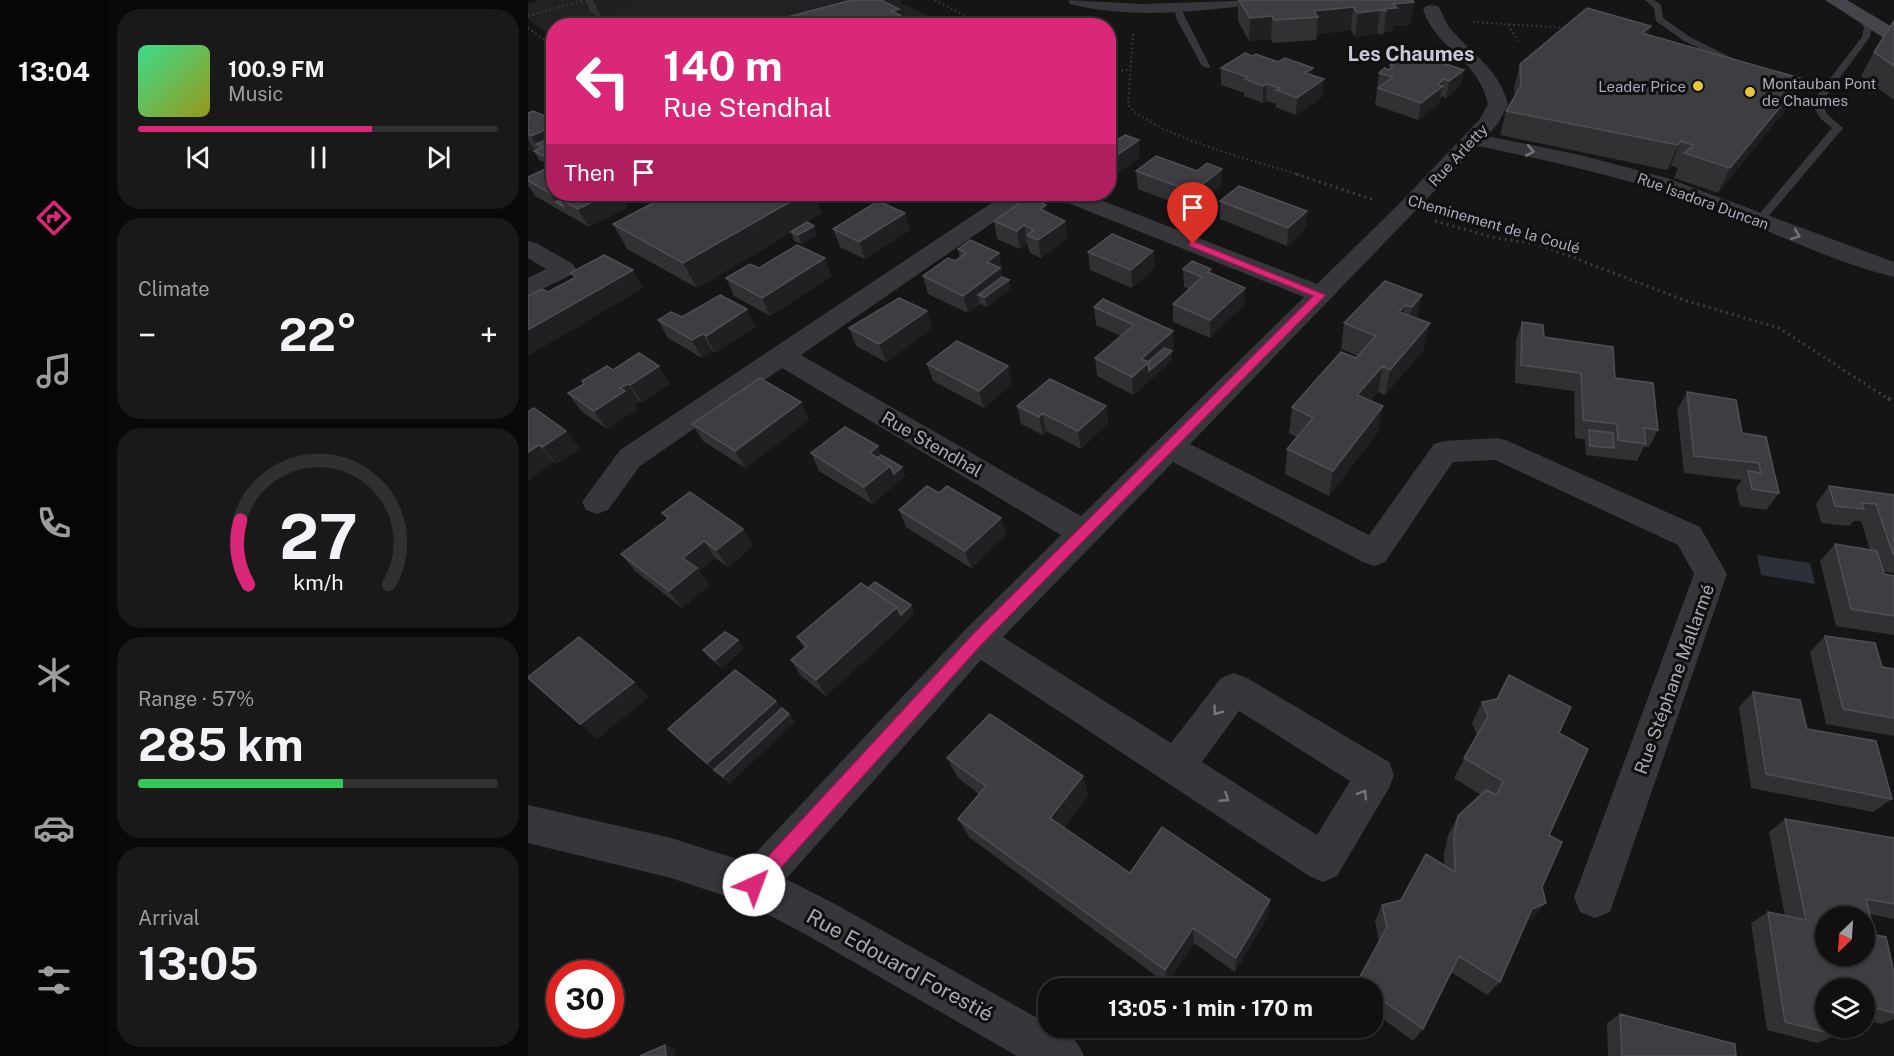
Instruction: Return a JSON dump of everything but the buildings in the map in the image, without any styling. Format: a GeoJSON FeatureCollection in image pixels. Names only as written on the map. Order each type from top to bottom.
{"type":"FeatureCollection","features":[{"type":"Feature","properties":{"kind":"main road"},"geometry":{"type":"LineString","coordinates":[[1834,0],[1858,6],[1894,21]]}},
{"type":"Feature","properties":{"kind":"main road"},"geometry":{"type":"LineString","coordinates":[[1858,6],[1894,36]]}},
{"type":"Feature","properties":{"kind":"street"},"geometry":{"type":"LineString","coordinates":[[1076,0],[1101,7],[1178,14],[1252,0]]}},
{"type":"Feature","properties":{"kind":"street","name":"Rue Arletty"},"geometry":{"type":"LineString","coordinates":[[1405,211],[1489,122],[1498,104],[1493,83],[1478,64],[1439,26],[1429,3]]}},
{"type":"Feature","properties":{"kind":"street","name":"Rue Isadora Duncan"},"geometry":{"type":"LineString","coordinates":[[1473,140],[1610,167],[1686,191],[1759,221],[1894,270]]}},
{"type":"Feature","properties":{"kind":"street"},"geometry":{"type":"LineString","coordinates":[[597,502],[630,458],[1009,201]]}},
{"type":"Feature","properties":{"kind":"street"},"geometry":{"type":"LineString","coordinates":[[1083,201],[1321,295]]}},
{"type":"Feature","properties":{"kind":"street"},"geometry":{"type":"LineString","coordinates":[[754,885],[978,639],[1405,211]]}},
{"type":"Feature","properties":{"kind":"street"},"geometry":{"type":"LineString","coordinates":[[528,248],[564,269],[528,288]]}},
{"type":"Feature","properties":{"kind":"street","name":"Rue Stendhal"},"geometry":{"type":"LineString","coordinates":[[781,355],[1084,533]]}},
{"type":"Feature","properties":{"kind":"street","name":"Rue Stéphane Mallarmé"},"geometry":{"type":"LineString","coordinates":[[1170,447],[1374,553],[1444,452],[1498,449],[1689,536],[1711,574],[1595,897]]}},
{"type":"Feature","properties":{"kind":"street"},"geometry":{"type":"LineString","coordinates":[[978,639],[1323,862],[1375,775],[1234,689],[1176,766]]}},
{"type":"Feature","properties":{"kind":"street","name":"Rue Edouard Forestié"},"geometry":{"type":"LineString","coordinates":[[528,824],[671,858],[754,885],[830,925],[1061,1056]]}},
{"type":"Feature","properties":{"kind":"lane"},"geometry":{"type":"LineString","coordinates":[[1648,0],[1658,7],[1659,19],[1687,39],[1753,68]]}},
{"type":"Feature","properties":{"kind":"lane"},"geometry":{"type":"LineString","coordinates":[[1759,221],[1838,128],[1824,117],[1816,103],[1866,37],[1868,27],[1858,6]]}},
{"type":"Feature","properties":{"kind":"lane"},"geometry":{"type":"LineString","coordinates":[[1178,14],[1206,66]]}},
{"type":"Feature","properties":{"kind":"path"},"geometry":{"type":"LineString","coordinates":[[528,16],[584,0]]}},
{"type":"Feature","properties":{"kind":"path"},"geometry":{"type":"LineString","coordinates":[[935,0],[970,18]]}},
{"type":"Feature","properties":{"kind":"path","name":"Cheminement de la Coulé"},"geometry":{"type":"LineString","coordinates":[[1178,14],[1138,26],[1133,31],[1128,70],[1128,105],[1139,117],[1173,133],[1405,211],[1496,238],[1538,244],[1684,300],[1779,328],[1894,402]]}},
{"type":"Feature","properties":{"kind":"path"},"geometry":{"type":"LineString","coordinates":[[1465,22],[1571,28]]}},
{"type":"Feature","properties":{"kind":"path"},"geometry":{"type":"LineString","coordinates":[[1507,24],[1518,41]]}},
{"type":"Feature","properties":{"kind":"path"},"geometry":{"type":"LineString","coordinates":[[528,28],[546,41]]}},
{"type":"Feature","properties":{"kind":"path"},"geometry":{"type":"LineString","coordinates":[[1116,71],[1128,70]]}},
{"type":"Feature","properties":{"kind":"shaded area"},"geometry":{"type":"Polygon","coordinates":[[[540,0],[895,0],[932,18],[546,18],[546,33],[528,19],[528,4],[540,0]]]}},
{"type":"Feature","properties":{"kind":"shaded area"},"geometry":{"type":"Polygon","coordinates":[[[1757,555],[1810,563],[1815,584],[1761,575],[1757,555]]]}},
{"type":"Feature","properties":{"kind":"place","name":"Leader Price"},"geometry":{"type":"Point","coordinates":[1698,86]}},
{"type":"Feature","properties":{"kind":"place","name":"Montauban Pont de Chaumes"},"geometry":{"type":"Point","coordinates":[1750,92]}},
{"type":"Feature","properties":{"kind":"district","name":"Les Chaumes"},"geometry":{"type":"Point","coordinates":[1411,54]}},
{"type":"Feature","properties":{"kind":"route"},"geometry":{"type":"LineString","coordinates":[[754,885],[978,639],[1321,295],[1193,244]]}}]}
